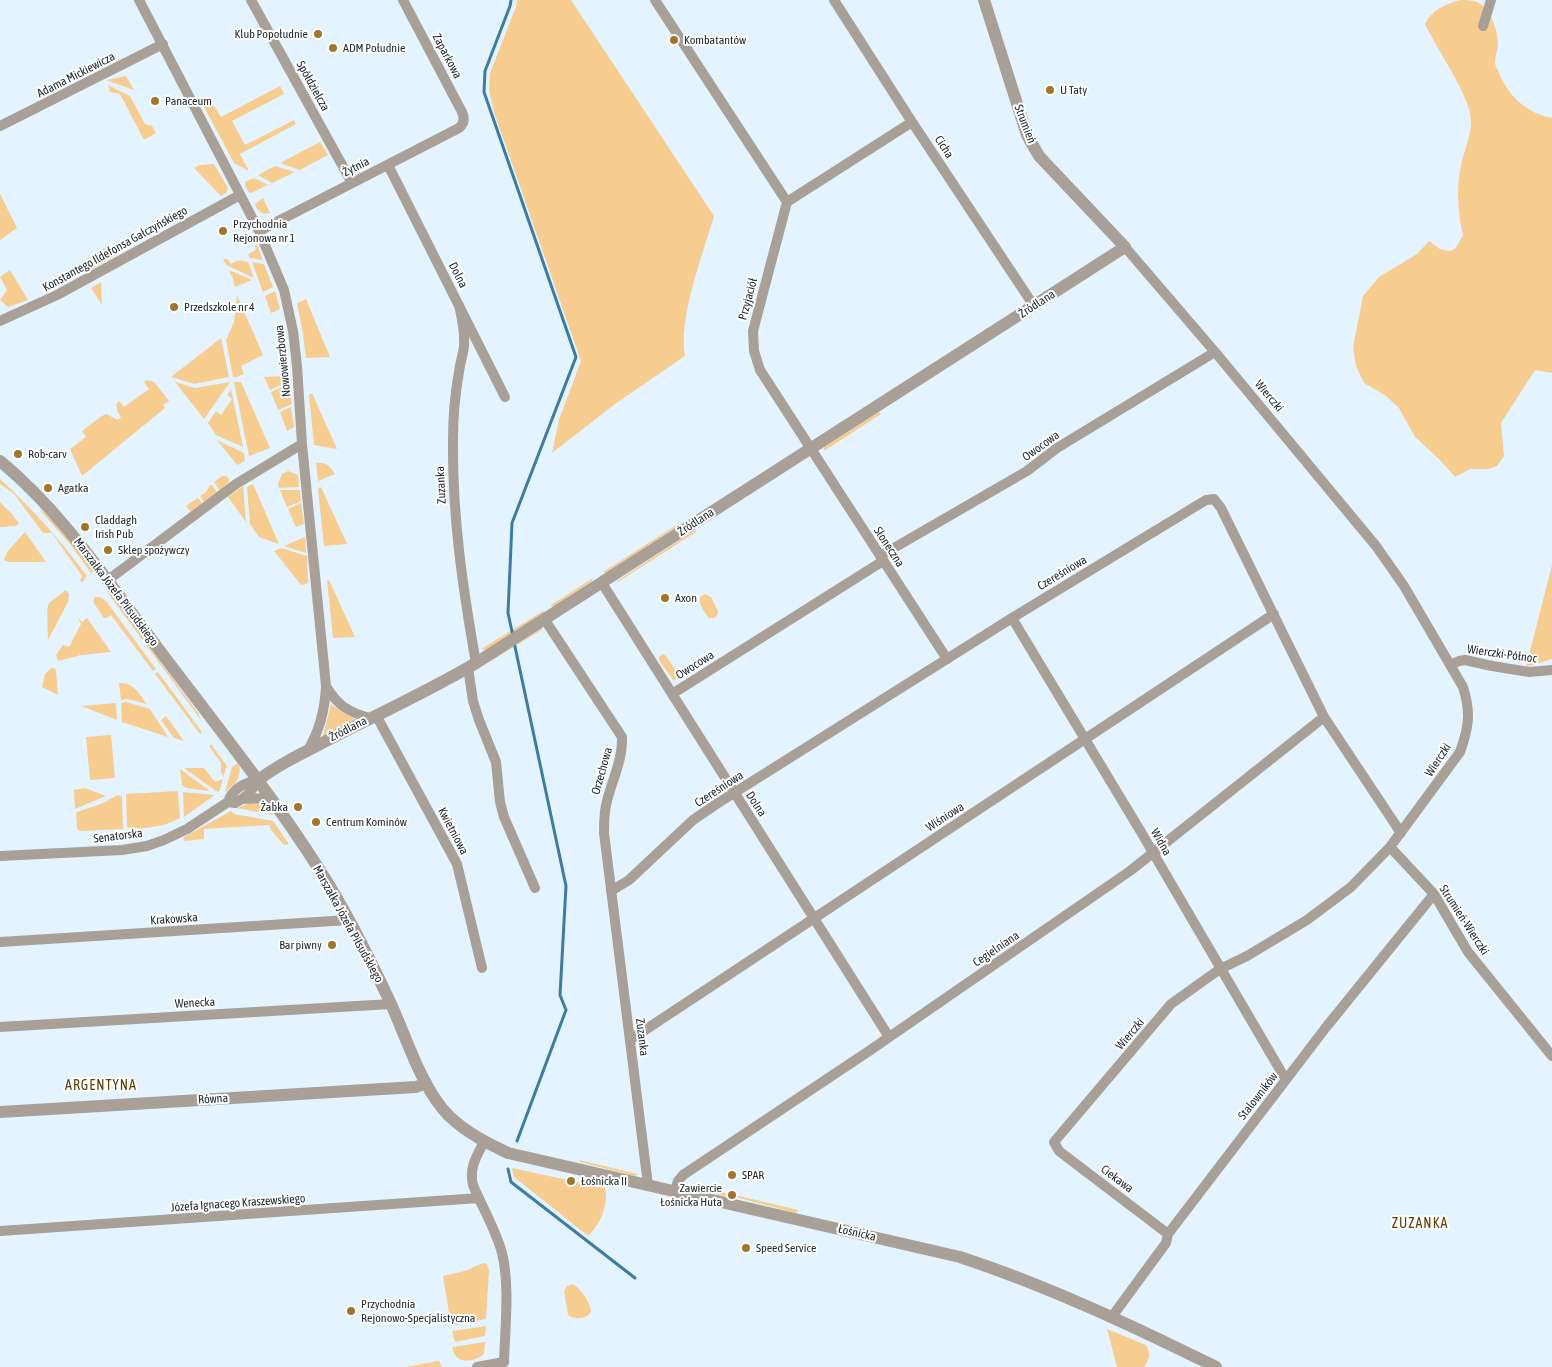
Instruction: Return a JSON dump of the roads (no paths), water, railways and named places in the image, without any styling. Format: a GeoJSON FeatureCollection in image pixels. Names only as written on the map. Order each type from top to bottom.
{"type":"FeatureCollection","features":[{"type":"Feature","properties":{"kind":"street","name":"Nowowierzbowa"},"geometry":{"type":"LineString","coordinates":[[139,0],[259,231],[275,267],[288,304],[297,366],[302,444],[326,686],[324,713],[316,737],[308,750]]}},
{"type":"Feature","properties":{"kind":"street","name":"Spółdzielcza"},"geometry":{"type":"LineString","coordinates":[[251,0],[352,184]]}},
{"type":"Feature","properties":{"kind":"street"},"geometry":{"type":"LineString","coordinates":[[655,0],[786,202],[912,122]]}},
{"type":"Feature","properties":{"kind":"street","name":"Cicha"},"geometry":{"type":"LineString","coordinates":[[834,0],[1034,306]]}},
{"type":"Feature","properties":{"kind":"street","name":"Strumień"},"geometry":{"type":"LineString","coordinates":[[984,0],[1027,135],[1032,145],[1039,156],[1126,247]]}},
{"type":"Feature","properties":{"kind":"street"},"geometry":{"type":"LineString","coordinates":[[1483,26],[1491,0]]}},
{"type":"Feature","properties":{"kind":"street","name":"Zaparkowa"},"geometry":{"type":"LineString","coordinates":[[405,1],[462,112],[464,118],[462,125]]}},
{"type":"Feature","properties":{"kind":"street","name":"Adama Mickiewicza"},"geometry":{"type":"LineString","coordinates":[[0,126],[163,44]]}},
{"type":"Feature","properties":{"kind":"street","name":"Żytnia"},"geometry":{"type":"LineString","coordinates":[[259,231],[462,125]]}},
{"type":"Feature","properties":{"kind":"street","name":"Dolna"},"geometry":{"type":"LineString","coordinates":[[388,165],[505,397]]}},
{"type":"Feature","properties":{"kind":"street","name":"Konstantego Ildefonsa Gałczyńskiego"},"geometry":{"type":"LineString","coordinates":[[0,321],[57,296],[240,194]]}},
{"type":"Feature","properties":{"kind":"street","name":"Przyjaciół"},"geometry":{"type":"LineString","coordinates":[[786,202],[753,331],[754,351],[760,370],[810,449]]}},
{"type":"Feature","properties":{"kind":"street","name":"Źródlana"},"geometry":{"type":"LineString","coordinates":[[257,781],[273,769],[308,750],[472,666],[1126,247]]}},
{"type":"Feature","properties":{"kind":"street","name":"Wierczki"},"geometry":{"type":"LineString","coordinates":[[1054,1142],[1171,1004],[1220,969],[1247,956],[1307,920],[1351,887],[1390,847],[1460,752],[1466,735],[1469,716],[1468,701],[1463,687],[1404,586],[1376,546],[1216,352],[1126,247]]}},
{"type":"Feature","properties":{"kind":"street","name":"Zuzanka"},"geometry":{"type":"LineString","coordinates":[[459,304],[464,326],[464,345],[453,424],[452,462],[455,509],[472,666],[473,701],[496,762],[500,802],[504,817],[535,888]]}},
{"type":"Feature","properties":{"kind":"street","name":"Owocowa"},"geometry":{"type":"LineString","coordinates":[[672,694],[882,558],[1027,472],[1057,448],[1216,352]]}},
{"type":"Feature","properties":{"kind":"street"},"geometry":{"type":"LineString","coordinates":[[108,580],[236,484],[302,444]]}},
{"type":"Feature","properties":{"kind":"street","name":"Słoneczna"},"geometry":{"type":"LineString","coordinates":[[810,449],[947,659]]}},
{"type":"Feature","properties":{"kind":"street","name":"Marszałka Józefa Piłsudskiego"},"geometry":{"type":"LineString","coordinates":[[0,461],[20,478],[62,522],[108,580],[270,798],[319,869],[349,920],[426,1083],[449,1116],[484,1142]]}},
{"type":"Feature","properties":{"kind":"street","name":"Czereśniowa"},"geometry":{"type":"LineString","coordinates":[[611,891],[629,880],[693,820],[734,793],[1012,618],[1206,500],[1214,499],[1224,513],[1324,717],[1401,833]]}},
{"type":"Feature","properties":{"kind":"street","name":"Dolna"},"geometry":{"type":"LineString","coordinates":[[602,583],[889,1037]]}},
{"type":"Feature","properties":{"kind":"street","name":"Wiśniowa"},"geometry":{"type":"LineString","coordinates":[[630,1040],[1274,614]]}},
{"type":"Feature","properties":{"kind":"street","name":"Widna"},"geometry":{"type":"LineString","coordinates":[[1012,618],[1286,1080]]}},
{"type":"Feature","properties":{"kind":"street","name":"Orzechowa"},"geometry":{"type":"LineString","coordinates":[[545,620],[622,737],[622,745],[606,804],[604,820],[611,891]]}},
{"type":"Feature","properties":{"kind":"street","name":"Wierczki-Północ"},"geometry":{"type":"LineString","coordinates":[[1450,665],[1465,660],[1529,672],[1552,670]]}},
{"type":"Feature","properties":{"kind":"street"},"geometry":{"type":"LineString","coordinates":[[326,686],[335,700],[344,708],[373,716]]}},
{"type":"Feature","properties":{"kind":"street","name":"Kwietniowa"},"geometry":{"type":"LineString","coordinates":[[373,716],[457,864],[482,968]]}},
{"type":"Feature","properties":{"kind":"street","name":"Cegielniana"},"geometry":{"type":"LineString","coordinates":[[675,1190],[678,1181],[683,1175],[1078,908],[1153,854],[1324,717]]}},
{"type":"Feature","properties":{"kind":"street"},"geometry":{"type":"LineString","coordinates":[[242,799],[252,792],[257,781]]}},
{"type":"Feature","properties":{"kind":"street","name":"Senatorska"},"geometry":{"type":"LineString","coordinates":[[0,856],[122,850],[147,846],[187,829],[228,802],[230,795],[246,782],[257,781]]}},
{"type":"Feature","properties":{"kind":"street","name":"Senatorska"},"geometry":{"type":"LineString","coordinates":[[228,802],[235,803],[242,799],[270,798]]}},
{"type":"Feature","properties":{"kind":"street","name":"Strumień-Wierczki"},"geometry":{"type":"LineString","coordinates":[[1390,847],[1434,894],[1468,952],[1552,1056]]}},
{"type":"Feature","properties":{"kind":"street","name":"Zuzanka"},"geometry":{"type":"LineString","coordinates":[[611,891],[648,1185]]}},
{"type":"Feature","properties":{"kind":"street","name":"Stalowników"},"geometry":{"type":"LineString","coordinates":[[1111,1318],[1166,1243],[1168,1234],[1364,979],[1434,894]]}},
{"type":"Feature","properties":{"kind":"street","name":"Krakowska"},"geometry":{"type":"LineString","coordinates":[[0,942],[349,920]]}},
{"type":"Feature","properties":{"kind":"street","name":"Wenecka"},"geometry":{"type":"LineString","coordinates":[[0,1027],[390,1004]]}},
{"type":"Feature","properties":{"kind":"street","name":"Równa"},"geometry":{"type":"LineString","coordinates":[[0,1112],[416,1087],[426,1083]]}},
{"type":"Feature","properties":{"kind":"street"},"geometry":{"type":"LineString","coordinates":[[478,1367],[504,1362],[506,1287],[504,1265],[498,1244],[471,1176],[472,1166],[484,1142]]}},
{"type":"Feature","properties":{"kind":"street","name":"Łośnicka"},"geometry":{"type":"LineString","coordinates":[[484,1142],[508,1153],[960,1257],[995,1268],[1111,1318],[1216,1367]]}},
{"type":"Feature","properties":{"kind":"street","name":"Ciekawa"},"geometry":{"type":"LineString","coordinates":[[1054,1142],[1059,1151],[1168,1234]]}},
{"type":"Feature","properties":{"kind":"street","name":"Józefa Ignacego Kraszewskiego"},"geometry":{"type":"LineString","coordinates":[[0,1231],[479,1198]]}},
{"type":"Feature","properties":{"kind":"waterway"},"geometry":{"type":"LineString","coordinates":[[511,0],[485,71],[484,92],[576,357],[512,523],[508,613],[513,636]]}},
{"type":"Feature","properties":{"kind":"waterway"},"geometry":{"type":"LineString","coordinates":[[514,642],[566,886],[560,995],[566,1010],[517,1141]]}},
{"type":"Feature","properties":{"kind":"waterway"},"geometry":{"type":"LineString","coordinates":[[508,1169],[511,1182],[635,1278]]}},
{"type":"Feature","properties":{"kind":"place","name":"Klub Popołudnie"},"geometry":{"type":"Point","coordinates":[318,34]}},
{"type":"Feature","properties":{"kind":"place","name":"Kombatantów"},"geometry":{"type":"Point","coordinates":[674,40]}},
{"type":"Feature","properties":{"kind":"place","name":"ADM Południe"},"geometry":{"type":"Point","coordinates":[333,48]}},
{"type":"Feature","properties":{"kind":"place","name":"U Taty"},"geometry":{"type":"Point","coordinates":[1050,90]}},
{"type":"Feature","properties":{"kind":"place","name":"Panaceum"},"geometry":{"type":"Point","coordinates":[155,101]}},
{"type":"Feature","properties":{"kind":"place","name":"Przychodnia Rejonowa nr 1"},"geometry":{"type":"Point","coordinates":[223,231]}},
{"type":"Feature","properties":{"kind":"place","name":"Przedszkole nr 4"},"geometry":{"type":"Point","coordinates":[174,307]}},
{"type":"Feature","properties":{"kind":"place","name":"Rob-carv"},"geometry":{"type":"Point","coordinates":[18,454]}},
{"type":"Feature","properties":{"kind":"place","name":"Agatka"},"geometry":{"type":"Point","coordinates":[48,488]}},
{"type":"Feature","properties":{"kind":"place","name":"Claddagh Irish Pub"},"geometry":{"type":"Point","coordinates":[85,527]}},
{"type":"Feature","properties":{"kind":"place","name":"Sklep spożywczy"},"geometry":{"type":"Point","coordinates":[108,550]}},
{"type":"Feature","properties":{"kind":"place","name":"Axon"},"geometry":{"type":"Point","coordinates":[665,598]}},
{"type":"Feature","properties":{"kind":"place","name":"Żabka"},"geometry":{"type":"Point","coordinates":[298,807]}},
{"type":"Feature","properties":{"kind":"place","name":"Centrum Kominów"},"geometry":{"type":"Point","coordinates":[316,822]}},
{"type":"Feature","properties":{"kind":"place","name":"Bar piwny"},"geometry":{"type":"Point","coordinates":[332,945]}},
{"type":"Feature","properties":{"kind":"place","name":"SPAR"},"geometry":{"type":"Point","coordinates":[732,1175]}},
{"type":"Feature","properties":{"kind":"place","name":"Łośnicka II"},"geometry":{"type":"Point","coordinates":[571,1181]}},
{"type":"Feature","properties":{"kind":"place","name":"Zawiercie Łośnicka Huta"},"geometry":{"type":"Point","coordinates":[732,1195]}},
{"type":"Feature","properties":{"kind":"place","name":"Speed Service"},"geometry":{"type":"Point","coordinates":[746,1248]}},
{"type":"Feature","properties":{"kind":"place","name":"Przychodnia Rejonowo-Specjalistyczna"},"geometry":{"type":"Point","coordinates":[351,1311]}},
{"type":"Feature","properties":{"kind":"district","name":"ARGENTYNA"},"geometry":{"type":"Point","coordinates":[101,1086]}},
{"type":"Feature","properties":{"kind":"district","name":"ZUZANKA"},"geometry":{"type":"Point","coordinates":[1420,1224]}}]}
